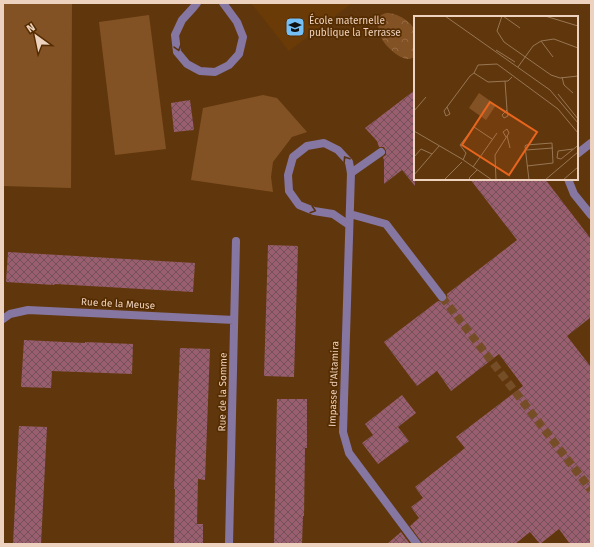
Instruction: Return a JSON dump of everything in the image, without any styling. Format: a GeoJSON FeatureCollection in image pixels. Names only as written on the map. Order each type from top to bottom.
{"type":"FeatureCollection","features":[{"type":"Feature","properties":{"kind":"street"},"geometry":{"type":"LineString","coordinates":[[197,3],[182,20],[175,35],[177,52],[187,64],[200,71],[215,72],[230,66],[239,54],[243,37],[237,22],[223,3]]}},
{"type":"Feature","properties":{"kind":"street","name":"Impasse d'Altamira"},"geometry":{"type":"LineString","coordinates":[[349,225],[333,214],[314,211],[299,205],[289,191],[288,175],[293,157],[306,146],[324,143],[338,150],[349,162],[351,173],[343,432],[349,453],[417,544]]}},
{"type":"Feature","properties":{"kind":"street"},"geometry":{"type":"LineString","coordinates":[[578,153],[591,143]]}},
{"type":"Feature","properties":{"kind":"street"},"geometry":{"type":"LineString","coordinates":[[351,173],[382,152]]}},
{"type":"Feature","properties":{"kind":"street"},"geometry":{"type":"LineString","coordinates":[[568,180],[574,194],[591,215]]}},
{"type":"Feature","properties":{"kind":"street"},"geometry":{"type":"LineString","coordinates":[[350,214],[386,224],[442,297]]}},
{"type":"Feature","properties":{"kind":"street","name":"Rue de la Somme"},"geometry":{"type":"LineString","coordinates":[[230,544],[236,241]]}},
{"type":"Feature","properties":{"kind":"street","name":"Rue de la Meuse"},"geometry":{"type":"LineString","coordinates":[[3,319],[10,314],[28,310],[234,320]]}},
{"type":"Feature","properties":{"kind":"shaded area","name":"École maternelle publique la Terrasse"},"geometry":{"type":"Polygon","coordinates":[[[251,3],[352,3],[289,51],[251,3]]]}},
{"type":"Feature","properties":{"kind":"green space"},"geometry":{"type":"Polygon","coordinates":[[[3,3],[72,3],[71,188],[3,186],[3,3]]]}},
{"type":"Feature","properties":{"kind":"green space"},"geometry":{"type":"Polygon","coordinates":[[[386,13],[394,14],[403,18],[413,27],[414,56],[406,59],[390,49],[384,42],[379,33],[377,21],[381,15],[386,13]]]}},
{"type":"Feature","properties":{"kind":"green space"},"geometry":{"type":"Polygon","coordinates":[[[149,15],[166,149],[115,155],[99,22],[149,15]]]}},
{"type":"Feature","properties":{"kind":"green space"},"geometry":{"type":"Polygon","coordinates":[[[263,95],[277,98],[307,132],[292,137],[273,162],[271,177],[273,192],[191,180],[203,108],[263,95]]]}},
{"type":"Feature","properties":{"kind":"building"},"geometry":{"type":"Polygon","coordinates":[[[414,91],[415,186],[402,170],[384,184],[383,157],[386,155],[386,151],[384,147],[379,147],[377,141],[365,128],[414,91]]]}},
{"type":"Feature","properties":{"kind":"building"},"geometry":{"type":"Polygon","coordinates":[[[190,100],[194,130],[174,132],[171,103],[190,100]]]}},
{"type":"Feature","properties":{"kind":"building"},"geometry":{"type":"Polygon","coordinates":[[[471,180],[546,180],[591,239],[591,317],[567,336],[591,367],[591,544],[570,544],[559,529],[540,544],[530,532],[515,544],[422,544],[410,526],[419,518],[411,507],[423,498],[415,487],[465,448],[456,437],[523,386],[499,354],[451,391],[437,371],[417,386],[384,342],[438,301],[445,302],[447,299],[447,294],[517,240],[471,180]]]}},
{"type":"Feature","properties":{"kind":"building"},"geometry":{"type":"Polygon","coordinates":[[[268,245],[298,246],[294,377],[264,376],[268,245]]]}},
{"type":"Feature","properties":{"kind":"building"},"geometry":{"type":"Polygon","coordinates":[[[8,252],[195,263],[193,292],[6,282],[8,252]]]}},
{"type":"Feature","properties":{"kind":"building"},"geometry":{"type":"Polygon","coordinates":[[[24,340],[133,344],[132,374],[52,371],[51,388],[21,387],[24,340]]]}},
{"type":"Feature","properties":{"kind":"building"},"geometry":{"type":"Polygon","coordinates":[[[180,348],[210,349],[205,480],[198,479],[197,524],[203,524],[203,544],[174,544],[174,489],[180,348]]]}},
{"type":"Feature","properties":{"kind":"building"},"geometry":{"type":"Polygon","coordinates":[[[402,395],[416,413],[398,427],[409,441],[378,464],[362,443],[373,435],[365,424],[402,395]]]}},
{"type":"Feature","properties":{"kind":"building"},"geometry":{"type":"Polygon","coordinates":[[[277,399],[307,399],[307,448],[305,448],[302,544],[274,544],[277,399]]]}},
{"type":"Feature","properties":{"kind":"building"},"geometry":{"type":"Polygon","coordinates":[[[19,426],[47,427],[41,544],[13,544],[19,426]]]}},
{"type":"Feature","properties":{"kind":"building"},"geometry":{"type":"Polygon","coordinates":[[[401,532],[410,544],[387,544],[401,532]]]}},
{"type":"Feature","properties":{"kind":"tunnel"},"geometry":{"type":"LineString","coordinates":[[442,297],[591,490]]}},
{"type":"Feature","properties":{"kind":"place","name":"École maternelle publique la Terrasse"},"geometry":{"type":"Point","coordinates":[295,27]}}]}
